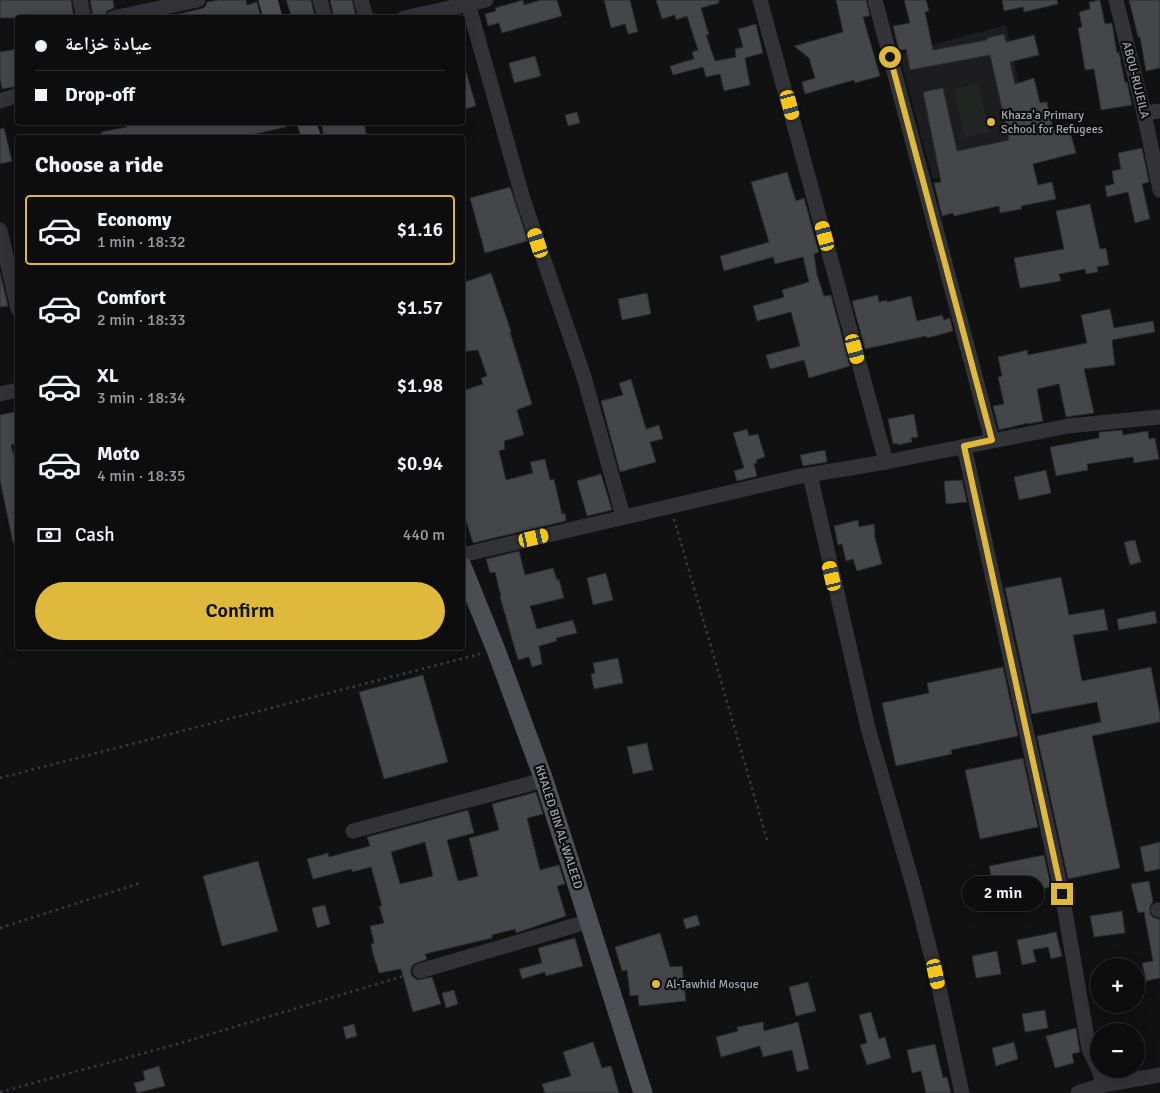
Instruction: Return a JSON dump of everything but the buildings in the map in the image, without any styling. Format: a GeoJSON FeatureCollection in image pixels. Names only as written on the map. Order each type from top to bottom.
{"type":"FeatureCollection","features":[{"type":"Feature","properties":{"kind":"main road"},"geometry":{"type":"LineString","coordinates":[[268,0],[272,15]]}},
{"type":"Feature","properties":{"kind":"main road","name":"KHALED BIN AL-WALEED"},"geometry":{"type":"LineString","coordinates":[[465,573],[496,650],[544,780],[643,1093]]}},
{"type":"Feature","properties":{"kind":"street"},"geometry":{"type":"LineString","coordinates":[[80,0],[83,15]]}},
{"type":"Feature","properties":{"kind":"street"},"geometry":{"type":"LineString","coordinates":[[127,15],[198,0]]}},
{"type":"Feature","properties":{"kind":"street"},"geometry":{"type":"LineString","coordinates":[[320,0],[324,15]]}},
{"type":"Feature","properties":{"kind":"street"},"geometry":{"type":"LineString","coordinates":[[361,0],[365,15]]}},
{"type":"Feature","properties":{"kind":"street"},"geometry":{"type":"LineString","coordinates":[[417,15],[486,0]]}},
{"type":"Feature","properties":{"kind":"street"},"geometry":{"type":"LineString","coordinates":[[760,0],[886,462]]}},
{"type":"Feature","properties":{"kind":"street"},"geometry":{"type":"LineString","coordinates":[[875,0],[992,440]]}},
{"type":"Feature","properties":{"kind":"street","name":"ABOU-RUJEILA"},"geometry":{"type":"LineString","coordinates":[[1116,0],[1144,113],[1160,190]]}},
{"type":"Feature","properties":{"kind":"street"},"geometry":{"type":"LineString","coordinates":[[468,3],[523,199],[584,377],[623,516]]}},
{"type":"Feature","properties":{"kind":"street"},"geometry":{"type":"LineString","coordinates":[[0,102],[15,96]]}},
{"type":"Feature","properties":{"kind":"street"},"geometry":{"type":"LineString","coordinates":[[1144,113],[1160,111]]}},
{"type":"Feature","properties":{"kind":"street"},"geometry":{"type":"LineString","coordinates":[[0,230],[15,287]]}},
{"type":"Feature","properties":{"kind":"street"},"geometry":{"type":"LineString","coordinates":[[0,394],[15,391]]}},
{"type":"Feature","properties":{"kind":"street"},"geometry":{"type":"LineString","coordinates":[[465,554],[670,505],[810,474],[886,462],[1068,426],[1160,418]]}},
{"type":"Feature","properties":{"kind":"street"},"geometry":{"type":"LineString","coordinates":[[964,446],[1062,894],[1089,1049],[1099,1070],[1103,1085]]}},
{"type":"Feature","properties":{"kind":"street"},"geometry":{"type":"LineString","coordinates":[[810,474],[868,728],[936,974],[962,1093]]}},
{"type":"Feature","properties":{"kind":"street"},"geometry":{"type":"LineString","coordinates":[[353,831],[544,780]]}},
{"type":"Feature","properties":{"kind":"street"},"geometry":{"type":"LineString","coordinates":[[420,971],[590,921]]}},
{"type":"Feature","properties":{"kind":"street"},"geometry":{"type":"LineString","coordinates":[[1078,1093],[1103,1085],[1160,1075]]}},
{"type":"Feature","properties":{"kind":"path"},"geometry":{"type":"LineString","coordinates":[[670,505],[768,840]]}},
{"type":"Feature","properties":{"kind":"path"},"geometry":{"type":"LineString","coordinates":[[0,778],[496,650]]}},
{"type":"Feature","properties":{"kind":"path"},"geometry":{"type":"LineString","coordinates":[[0,928],[140,883]]}},
{"type":"Feature","properties":{"kind":"path"},"geometry":{"type":"LineString","coordinates":[[0,1092],[174,1045],[420,971]]}},
{"type":"Feature","properties":{"kind":"shaded area"},"geometry":{"type":"Polygon","coordinates":[[[1006,25],[1036,158],[933,179],[899,54],[1006,25]]]}},
{"type":"Feature","properties":{"kind":"shaded area"},"geometry":{"type":"Polygon","coordinates":[[[978,84],[989,132],[965,138],[954,89],[978,84]]]}},
{"type":"Feature","properties":{"kind":"place","name":"Khaza'a Primary School for Refugees"},"geometry":{"type":"Point","coordinates":[991,122]}},
{"type":"Feature","properties":{"kind":"place","name":"Al-Tawhid Mosque"},"geometry":{"type":"Point","coordinates":[656,984]}},
{"type":"Feature","properties":{"kind":"route"},"geometry":{"type":"LineString","coordinates":[[890,57],[992,440],[964,446],[1062,894]]}}]}
